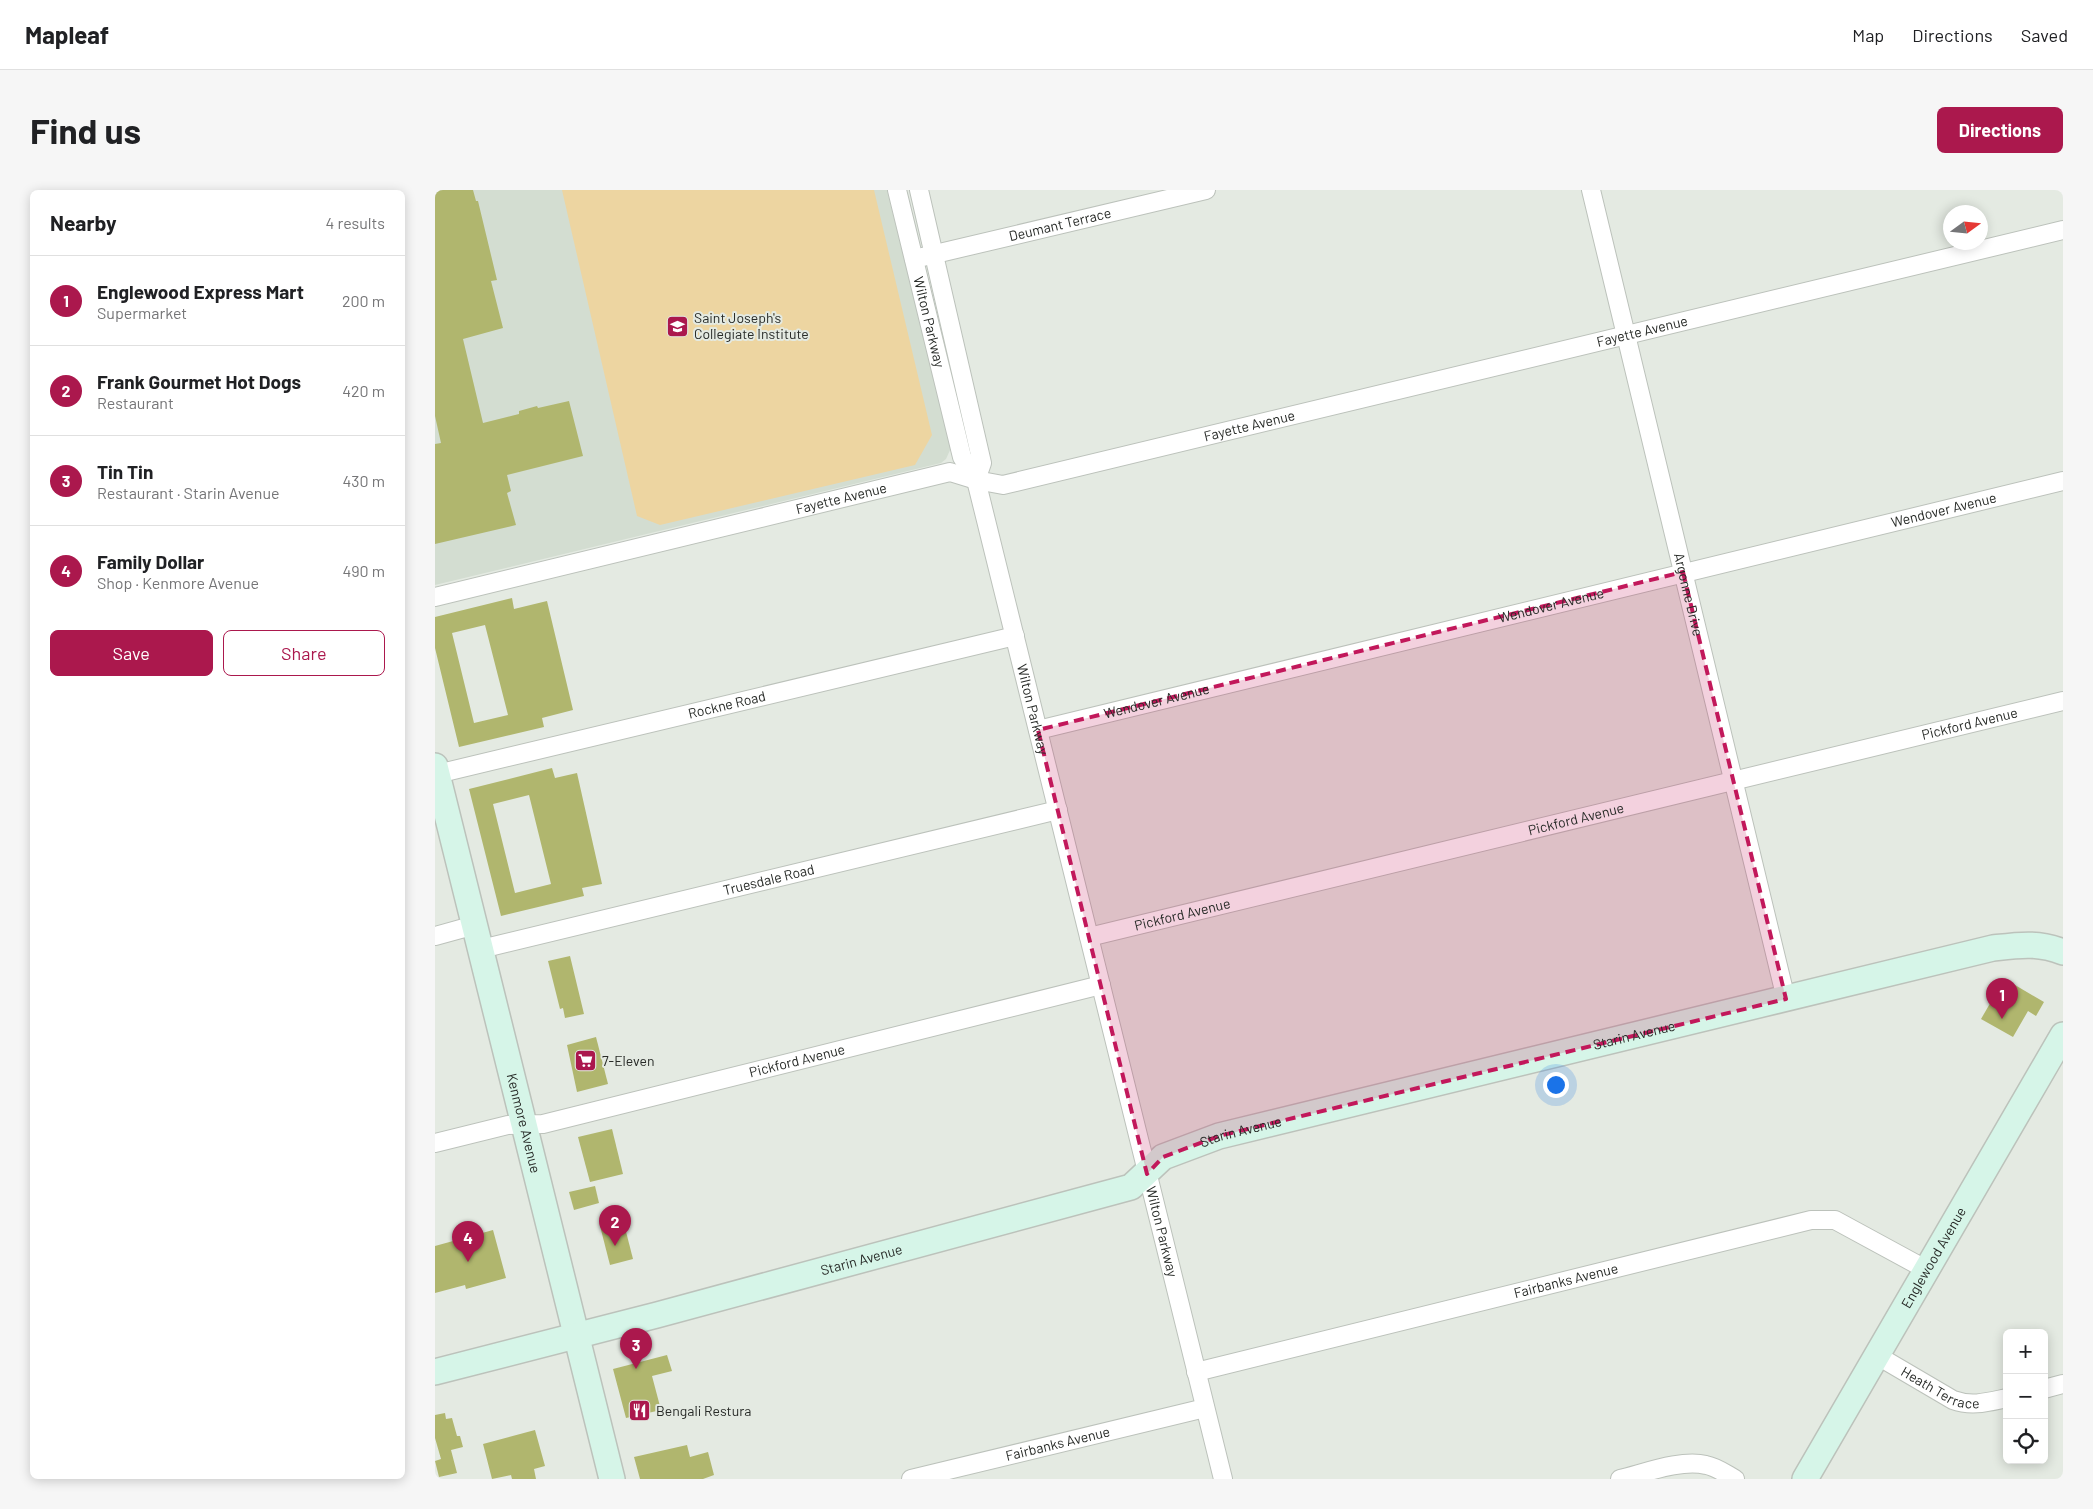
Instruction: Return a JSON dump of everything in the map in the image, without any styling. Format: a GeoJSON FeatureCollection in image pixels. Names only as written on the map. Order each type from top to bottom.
{"type":"FeatureCollection","features":[{"type":"Feature","properties":{"kind":"street","name":"Wilton Parkway"},"geometry":{"type":"LineString","coordinates":[[897,190],[962,457],[976,480],[1223,1479]]}},
{"type":"Feature","properties":{"kind":"street","name":"Wilton Parkway"},"geometry":{"type":"LineString","coordinates":[[919,190],[982,463],[976,480]]}},
{"type":"Feature","properties":{"kind":"street","name":"Deumant Terrace"},"geometry":{"type":"LineString","coordinates":[[914,259],[1206,190]]}},
{"type":"Feature","properties":{"kind":"street","name":"Argonne Drive"},"geometry":{"type":"LineString","coordinates":[[1591,190],[1786,999]]}},
{"type":"Feature","properties":{"kind":"street","name":"Fayette Avenue"},"geometry":{"type":"LineString","coordinates":[[435,597],[950,472],[976,480],[1003,484],[2063,230]]}},
{"type":"Feature","properties":{"kind":"street","name":"Wendover Avenue"},"geometry":{"type":"LineString","coordinates":[[1038,730],[2063,481]]}},
{"type":"Feature","properties":{"kind":"street","name":"Rockne Road"},"geometry":{"type":"LineString","coordinates":[[436,770],[1015,636]]}},
{"type":"Feature","properties":{"kind":"street","name":"Pickford Avenue"},"geometry":{"type":"LineString","coordinates":[[1089,937],[2063,701]]}},
{"type":"Feature","properties":{"kind":"street","name":"Kenmore Avenue"},"geometry":{"type":"LineString","coordinates":[[436,770],[612,1479]]}},
{"type":"Feature","properties":{"kind":"street","name":"Truesdale Road"},"geometry":{"type":"LineString","coordinates":[[481,949],[1058,810]]}},
{"type":"Feature","properties":{"kind":"street"},"geometry":{"type":"LineString","coordinates":[[435,936],[475,925]]}},
{"type":"Feature","properties":{"kind":"street","name":"Starin Avenue"},"geometry":{"type":"LineString","coordinates":[[435,1372],[577,1336],[1131,1187],[1163,1157],[1219,1136],[1993,948],[2021,944],[2047,946],[2063,952]]}},
{"type":"Feature","properties":{"kind":"street","name":"Pickford Avenue"},"geometry":{"type":"LineString","coordinates":[[435,1144],[507,1125],[543,1124],[1101,986]]}},
{"type":"Feature","properties":{"kind":"street","name":"Englewood Avenue"},"geometry":{"type":"LineString","coordinates":[[1805,1479],[2063,1036]]}},
{"type":"Feature","properties":{"kind":"street","name":"Fairbanks Avenue"},"geometry":{"type":"LineString","coordinates":[[1196,1372],[1811,1220],[1835,1220],[1927,1270]]}},
{"type":"Feature","properties":{"kind":"street","name":"Heath Terrace"},"geometry":{"type":"LineString","coordinates":[[1878,1356],[1962,1404],[1982,1404],[2003,1399]]}},
{"type":"Feature","properties":{"kind":"street"},"geometry":{"type":"LineString","coordinates":[[2048,1388],[2063,1384]]}},
{"type":"Feature","properties":{"kind":"street","name":"Fairbanks Avenue"},"geometry":{"type":"LineString","coordinates":[[911,1479],[1205,1408]]}},
{"type":"Feature","properties":{"kind":"street"},"geometry":{"type":"LineString","coordinates":[[1620,1479],[1683,1464],[1696,1463],[1719,1470],[1735,1479]]}},
{"type":"Feature","properties":{"kind":"highlighted area"},"geometry":{"type":"Polygon","coordinates":[[[1683,572],[1786,999],[1219,1136],[1163,1157],[1147,1174],[1038,730],[1683,572]]]}},
{"type":"Feature","properties":{"kind":"shaded area","name":"Saint Joseph's Collegiate Institute"},"geometry":{"type":"Polygon","coordinates":[[[435,190],[887,190],[951,448],[946,459],[941,463],[435,585],[435,190]]]}},
{"type":"Feature","properties":{"kind":"shaded area"},"geometry":{"type":"Polygon","coordinates":[[[562,190],[874,190],[932,435],[915,465],[660,525],[637,516],[562,190]]]}},
{"type":"Feature","properties":{"kind":"building"},"geometry":{"type":"Polygon","coordinates":[[[435,190],[473,190],[476,201],[478,201],[497,280],[491,281],[503,328],[463,339],[483,423],[519,414],[519,411],[537,406],[538,408],[569,401],[583,456],[507,475],[511,491],[507,493],[516,525],[435,544],[435,444],[441,443],[435,416],[435,190]]]}},
{"type":"Feature","properties":{"kind":"building"},"geometry":{"type":"Polygon","coordinates":[[[512,598],[514,609],[547,601],[573,710],[542,718],[544,727],[459,747],[435,648],[435,617],[512,598]],[[485,625],[452,633],[474,723],[508,715],[485,625]]]}},
{"type":"Feature","properties":{"kind":"building"},"geometry":{"type":"Polygon","coordinates":[[[552,768],[555,778],[577,773],[602,884],[582,888],[584,896],[501,916],[469,789],[552,768]],[[529,795],[493,804],[515,893],[551,884],[529,795]]]}},
{"type":"Feature","properties":{"kind":"building"},"geometry":{"type":"Polygon","coordinates":[[[570,956],[584,1014],[565,1018],[563,1008],[560,1009],[548,961],[570,956]]]}},
{"type":"Feature","properties":{"kind":"building"},"geometry":{"type":"Polygon","coordinates":[[[2015,985],[2044,1002],[2036,1016],[2028,1011],[2013,1037],[1981,1019],[1992,1000],[2003,1006],[2015,985]]]}},
{"type":"Feature","properties":{"kind":"building"},"geometry":{"type":"Polygon","coordinates":[[[596,1037],[608,1084],[577,1092],[567,1045],[596,1037]]]}},
{"type":"Feature","properties":{"kind":"building"},"geometry":{"type":"Polygon","coordinates":[[[612,1129],[623,1174],[590,1182],[578,1137],[612,1129]]]}},
{"type":"Feature","properties":{"kind":"building"},"geometry":{"type":"Polygon","coordinates":[[[595,1186],[599,1203],[574,1210],[569,1192],[595,1186]]]}},
{"type":"Feature","properties":{"kind":"building"},"geometry":{"type":"Polygon","coordinates":[[[623,1220],[633,1259],[610,1265],[600,1226],[623,1220]]]}},
{"type":"Feature","properties":{"kind":"building"},"geometry":{"type":"Polygon","coordinates":[[[493,1230],[506,1278],[466,1289],[465,1285],[435,1293],[435,1246],[493,1230]]]}},
{"type":"Feature","properties":{"kind":"building"},"geometry":{"type":"Polygon","coordinates":[[[667,1355],[672,1371],[652,1376],[661,1410],[626,1418],[613,1369],[667,1355]]]}},
{"type":"Feature","properties":{"kind":"building"},"geometry":{"type":"Polygon","coordinates":[[[445,1413],[446,1419],[452,1418],[457,1436],[460,1436],[463,1447],[451,1450],[457,1473],[439,1477],[435,1461],[441,1459],[435,1438],[435,1415],[445,1413]]]}},
{"type":"Feature","properties":{"kind":"building"},"geometry":{"type":"Polygon","coordinates":[[[535,1430],[545,1466],[534,1469],[536,1479],[512,1479],[511,1475],[492,1479],[483,1444],[535,1430]]]}},
{"type":"Feature","properties":{"kind":"building"},"geometry":{"type":"Polygon","coordinates":[[[687,1445],[690,1457],[708,1452],[714,1475],[703,1479],[640,1479],[634,1457],[687,1445]]]}},
{"type":"Feature","properties":{"kind":"place","name":"Saint Joseph's Collegiate Institute"},"geometry":{"type":"Point","coordinates":[678,326]}},
{"type":"Feature","properties":{"kind":"place","name":"Englewood Express Mart"},"geometry":{"type":"Point","coordinates":[2002,1019]}},
{"type":"Feature","properties":{"kind":"place","name":"7-Eleven"},"geometry":{"type":"Point","coordinates":[586,1061]}},
{"type":"Feature","properties":{"kind":"place","name":"Frank Gourmet Hot Dogs"},"geometry":{"type":"Point","coordinates":[615,1246]}},
{"type":"Feature","properties":{"kind":"place","name":"Family Dollar"},"geometry":{"type":"Point","coordinates":[468,1262]}},
{"type":"Feature","properties":{"kind":"place","name":"Tin Tin"},"geometry":{"type":"Point","coordinates":[636,1369]}},
{"type":"Feature","properties":{"kind":"place","name":"Bengali Restura"},"geometry":{"type":"Point","coordinates":[640,1411]}}]}
